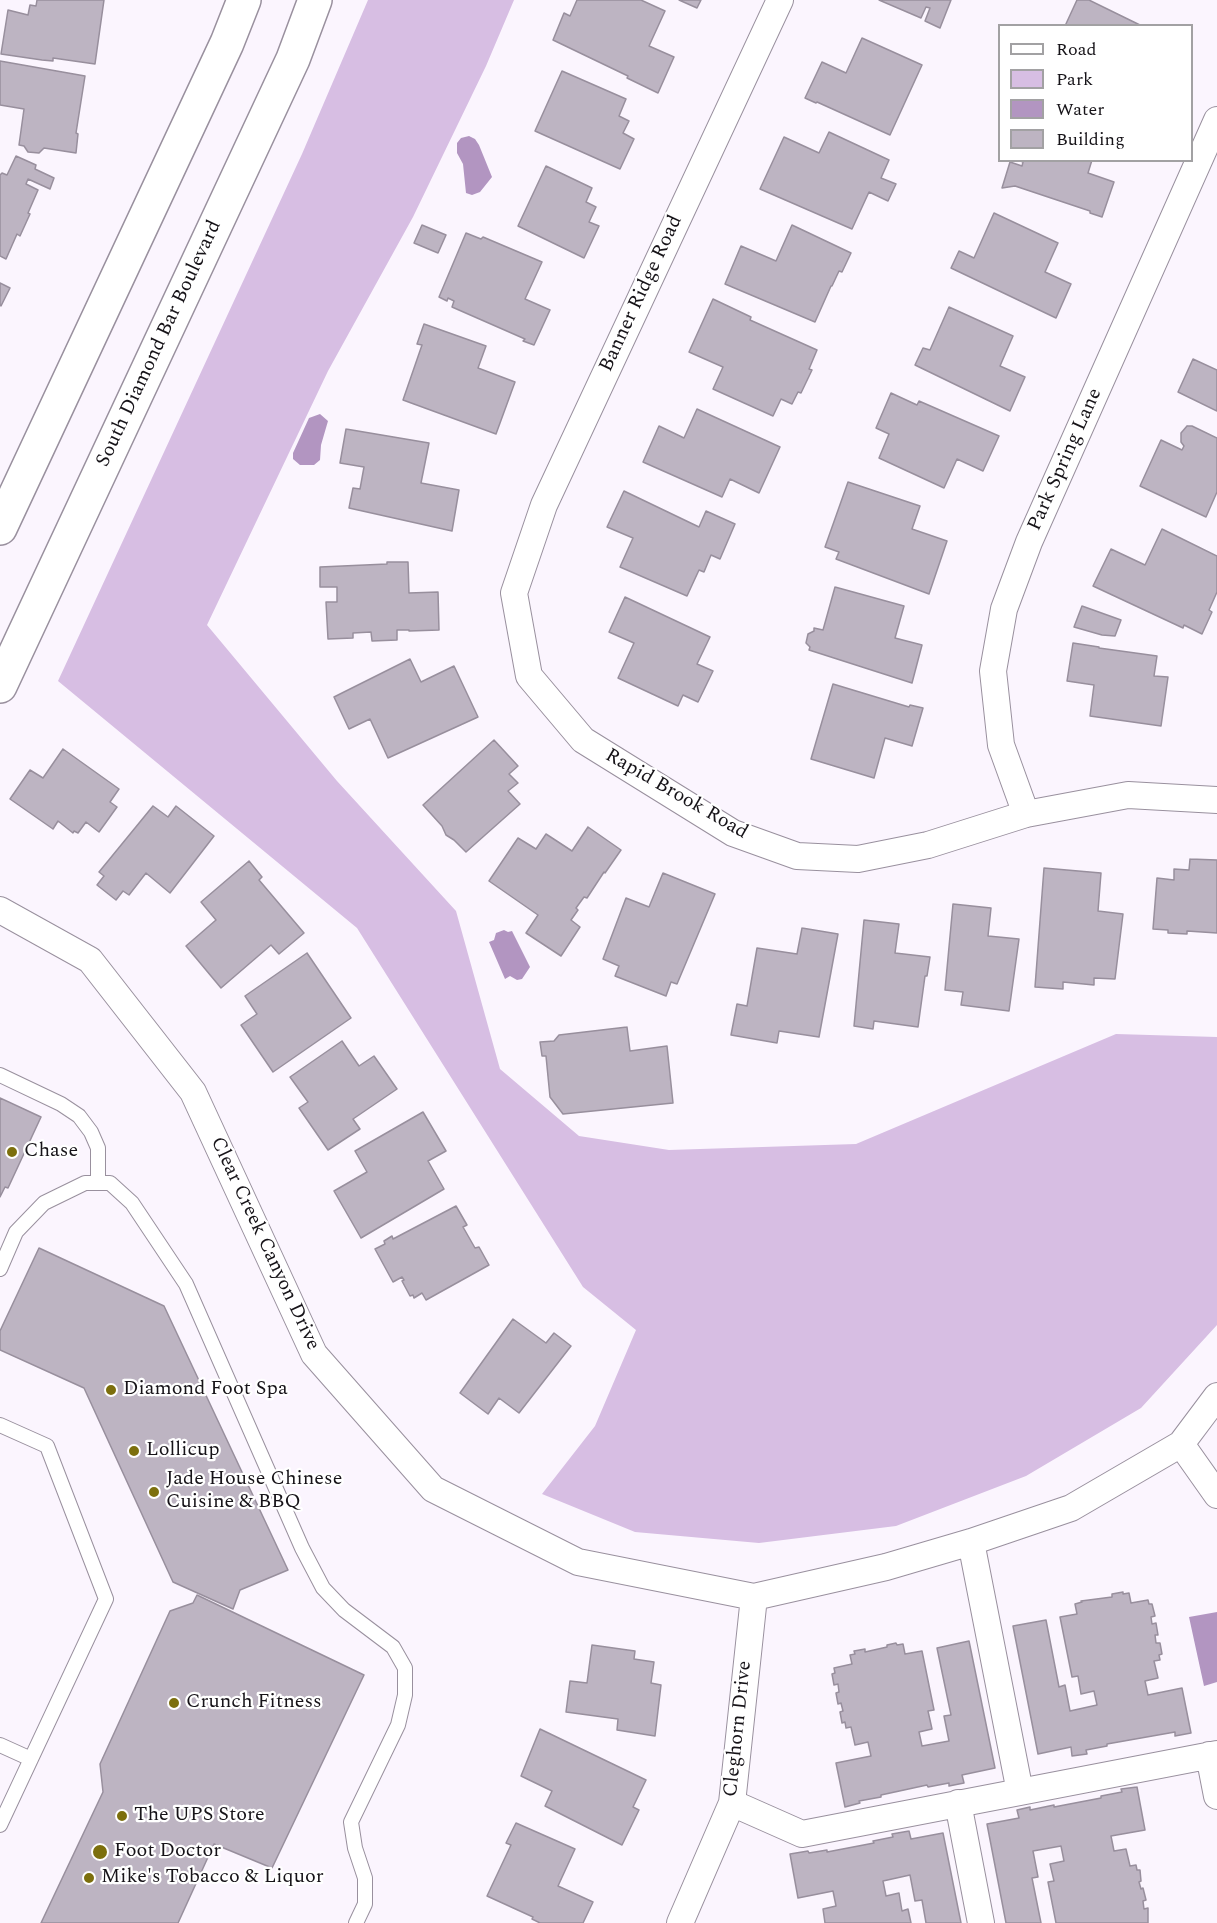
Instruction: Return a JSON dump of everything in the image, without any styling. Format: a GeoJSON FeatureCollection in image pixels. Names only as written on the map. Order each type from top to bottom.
{"type":"FeatureCollection","features":[{"type":"Feature","properties":{"kind":"main road"},"geometry":{"type":"LineString","coordinates":[[0,528],[227,43],[244,0]]}},
{"type":"Feature","properties":{"kind":"main road","name":"South Diamond Bar Boulevard"},"geometry":{"type":"LineString","coordinates":[[0,686],[288,69],[315,0]]}},
{"type":"Feature","properties":{"kind":"street","name":"Banner Ridge Road"},"geometry":{"type":"LineString","coordinates":[[514,593],[544,504],[780,0]]}},
{"type":"Feature","properties":{"kind":"street","name":"Park Spring Lane"},"geometry":{"type":"LineString","coordinates":[[1026,814],[1001,745],[993,671],[1004,609],[1029,542],[1217,120]]}},
{"type":"Feature","properties":{"kind":"street","name":"Rapid Brook Road"},"geometry":{"type":"LineString","coordinates":[[514,593],[529,676],[583,740],[733,833],[797,856],[858,859],[928,845],[1026,814],[1128,795],[1217,800]]}},
{"type":"Feature","properties":{"kind":"street","name":"Clear Creek Canyon Drive"},"geometry":{"type":"LineString","coordinates":[[0,910],[90,960],[193,1092],[314,1354],[433,1488],[578,1562],[754,1597],[886,1567],[971,1542],[1071,1508],[1181,1444],[1217,1396]]}},
{"type":"Feature","properties":{"kind":"street"},"geometry":{"type":"LineString","coordinates":[[1181,1444],[1217,1495]]}},
{"type":"Feature","properties":{"kind":"street"},"geometry":{"type":"LineString","coordinates":[[971,1542],[1020,1792]]}},
{"type":"Feature","properties":{"kind":"street","name":"Cleghorn Drive"},"geometry":{"type":"LineString","coordinates":[[680,1923],[732,1803],[754,1597]]}},
{"type":"Feature","properties":{"kind":"street"},"geometry":{"type":"LineString","coordinates":[[732,1803],[802,1833],[1213,1755],[1217,1796]]}},
{"type":"Feature","properties":{"kind":"street"},"geometry":{"type":"LineString","coordinates":[[958,1803],[981,1923]]}},
{"type":"Feature","properties":{"kind":"lane"},"geometry":{"type":"LineString","coordinates":[[0,1075],[62,1104],[79,1116],[91,1132],[98,1148],[98,1183]]}},
{"type":"Feature","properties":{"kind":"lane"},"geometry":{"type":"LineString","coordinates":[[0,1269],[16,1232],[44,1203],[85,1183],[110,1183],[132,1203],[186,1284],[302,1548],[323,1588],[344,1610],[393,1647],[405,1668],[405,1695],[398,1725],[351,1822],[355,1848],[365,1878],[365,1904],[356,1923]]}},
{"type":"Feature","properties":{"kind":"lane"},"geometry":{"type":"LineString","coordinates":[[0,1425],[47,1446],[106,1599],[0,1825]]}},
{"type":"Feature","properties":{"kind":"lane"},"geometry":{"type":"LineString","coordinates":[[0,1745],[31,1759]]}},
{"type":"Feature","properties":{"kind":"green space"},"geometry":{"type":"Polygon","coordinates":[[[368,0],[514,0],[486,66],[413,217],[328,371],[207,625],[337,781],[456,911],[500,1069],[579,1136],[669,1150],[856,1144],[1116,1034],[1217,1037],[1217,1325],[1141,1408],[1026,1476],[896,1526],[759,1543],[635,1532],[542,1494],[595,1426],[636,1330],[583,1287],[357,928],[58,681],[302,154],[368,0]]]}},
{"type":"Feature","properties":{"kind":"water"},"geometry":{"type":"Polygon","coordinates":[[[469,136],[479,145],[492,177],[480,192],[472,195],[466,193],[463,164],[457,153],[457,143],[461,138],[469,136]]]}},
{"type":"Feature","properties":{"kind":"water"},"geometry":{"type":"Polygon","coordinates":[[[320,414],[328,421],[321,445],[320,460],[314,465],[300,465],[293,459],[293,453],[309,418],[320,414]]]}},
{"type":"Feature","properties":{"kind":"water"},"geometry":{"type":"Polygon","coordinates":[[[504,930],[512,931],[530,967],[522,979],[517,980],[510,976],[505,979],[489,942],[494,940],[496,933],[504,930]]]}},
{"type":"Feature","properties":{"kind":"water"},"geometry":{"type":"Polygon","coordinates":[[[1217,1612],[1217,1682],[1204,1686],[1189,1617],[1217,1612]]]}},
{"type":"Feature","properties":{"kind":"building"},"geometry":{"type":"Polygon","coordinates":[[[37,0],[104,0],[95,64],[1,54],[8,10],[28,15],[30,5],[36,6],[37,0]]]}},
{"type":"Feature","properties":{"kind":"building"},"geometry":{"type":"Polygon","coordinates":[[[577,0],[641,0],[665,11],[649,46],[674,57],[658,93],[553,40],[564,13],[570,16],[577,0]]]}},
{"type":"Feature","properties":{"kind":"building"},"geometry":{"type":"Polygon","coordinates":[[[679,0],[701,0],[697,8],[679,0]]]}},
{"type":"Feature","properties":{"kind":"building"},"geometry":{"type":"Polygon","coordinates":[[[879,0],[951,0],[940,28],[925,21],[930,8],[926,7],[921,18],[879,0]]]}},
{"type":"Feature","properties":{"kind":"building"},"geometry":{"type":"Polygon","coordinates":[[[1077,0],[1089,0],[1138,24],[1066,24],[1077,0]]]}},
{"type":"Feature","properties":{"kind":"building"},"geometry":{"type":"Polygon","coordinates":[[[862,38],[922,65],[890,135],[805,98],[822,62],[846,73],[862,38]]]}},
{"type":"Feature","properties":{"kind":"building"},"geometry":{"type":"Polygon","coordinates":[[[0,61],[85,76],[76,133],[78,134],[76,153],[44,148],[39,153],[28,152],[24,146],[19,145],[24,109],[0,105],[0,61]]]}},
{"type":"Feature","properties":{"kind":"building"},"geometry":{"type":"Polygon","coordinates":[[[562,71],[626,99],[619,116],[629,121],[623,133],[634,139],[620,169],[535,131],[562,71]]]}},
{"type":"Feature","properties":{"kind":"building"},"geometry":{"type":"Polygon","coordinates":[[[829,132],[889,160],[881,178],[896,184],[888,201],[869,192],[852,229],[760,189],[784,137],[819,153],[829,132]]]}},
{"type":"Feature","properties":{"kind":"building"},"geometry":{"type":"Polygon","coordinates":[[[16,156],[36,165],[35,169],[54,178],[50,189],[28,179],[26,184],[38,190],[20,236],[17,234],[6,259],[0,256],[0,175],[2,173],[7,175],[16,156]]]}},
{"type":"Feature","properties":{"kind":"building"},"geometry":{"type":"Polygon","coordinates":[[[1010,162],[1022,166],[1023,162],[1091,162],[1088,173],[1114,182],[1102,217],[1015,186],[1002,188],[1010,162]]]}},
{"type":"Feature","properties":{"kind":"building"},"geometry":{"type":"Polygon","coordinates":[[[546,166],[592,188],[586,202],[596,207],[589,222],[599,226],[584,258],[518,226],[546,166]]]}},
{"type":"Feature","properties":{"kind":"building"},"geometry":{"type":"Polygon","coordinates":[[[994,213],[1058,243],[1045,272],[1071,284],[1056,318],[951,268],[959,251],[974,258],[994,213]]]}},
{"type":"Feature","properties":{"kind":"building"},"geometry":{"type":"Polygon","coordinates":[[[422,225],[446,235],[438,253],[414,243],[422,225]]]}},
{"type":"Feature","properties":{"kind":"building"},"geometry":{"type":"Polygon","coordinates":[[[792,225],[851,253],[842,272],[839,271],[831,286],[815,322],[725,284],[741,246],[776,261],[792,225]]]}},
{"type":"Feature","properties":{"kind":"building"},"geometry":{"type":"Polygon","coordinates":[[[466,233],[481,239],[483,237],[542,262],[525,299],[550,310],[534,345],[452,307],[454,301],[448,298],[447,301],[439,297],[466,233]]]}},
{"type":"Feature","properties":{"kind":"building"},"geometry":{"type":"Polygon","coordinates":[[[0,283],[10,288],[1,306],[0,305],[0,283]]]}},
{"type":"Feature","properties":{"kind":"building"},"geometry":{"type":"Polygon","coordinates":[[[713,299],[751,317],[750,320],[817,350],[809,369],[812,370],[801,393],[798,392],[792,404],[781,399],[773,416],[713,389],[723,367],[689,352],[713,299]]]}},
{"type":"Feature","properties":{"kind":"building"},"geometry":{"type":"Polygon","coordinates":[[[949,307],[1013,336],[1000,366],[1025,377],[1010,411],[915,365],[923,348],[930,350],[949,307]]]}},
{"type":"Feature","properties":{"kind":"building"},"geometry":{"type":"Polygon","coordinates":[[[424,324],[486,346],[478,368],[515,382],[496,434],[403,400],[422,345],[417,344],[424,324]]]}},
{"type":"Feature","properties":{"kind":"building"},"geometry":{"type":"Polygon","coordinates":[[[1193,359],[1217,370],[1217,411],[1178,392],[1193,359]]]}},
{"type":"Feature","properties":{"kind":"building"},"geometry":{"type":"Polygon","coordinates":[[[891,393],[917,405],[919,401],[999,436],[983,471],[957,459],[944,488],[879,458],[889,434],[876,428],[891,393]]]}},
{"type":"Feature","properties":{"kind":"building"},"geometry":{"type":"Polygon","coordinates":[[[697,409],[780,447],[759,493],[730,479],[722,497],[643,462],[659,426],[684,438],[697,409]]]}},
{"type":"Feature","properties":{"kind":"building"},"geometry":{"type":"Polygon","coordinates":[[[1187,426],[1192,426],[1217,438],[1217,492],[1206,517],[1140,486],[1161,440],[1182,450],[1184,446],[1181,442],[1181,433],[1187,426]]]}},
{"type":"Feature","properties":{"kind":"building"},"geometry":{"type":"Polygon","coordinates":[[[346,429],[429,443],[421,483],[459,490],[452,531],[349,508],[353,488],[360,489],[364,467],[340,463],[346,429]]]}},
{"type":"Feature","properties":{"kind":"building"},"geometry":{"type":"Polygon","coordinates":[[[848,482],[920,506],[912,529],[947,541],[929,594],[836,559],[839,552],[825,547],[848,482]]]}},
{"type":"Feature","properties":{"kind":"building"},"geometry":{"type":"Polygon","coordinates":[[[624,491],[699,527],[706,511],[735,524],[720,559],[711,555],[704,572],[699,570],[687,596],[620,567],[633,538],[607,527],[624,491]]]}},
{"type":"Feature","properties":{"kind":"building"},"geometry":{"type":"Polygon","coordinates":[[[1162,529],[1217,556],[1217,592],[1209,610],[1212,612],[1202,634],[1184,625],[1183,628],[1093,586],[1111,549],[1145,565],[1162,529]]]}},
{"type":"Feature","properties":{"kind":"building"},"geometry":{"type":"Polygon","coordinates":[[[387,562],[408,562],[409,593],[438,592],[439,630],[397,630],[397,640],[372,641],[371,632],[353,633],[353,638],[328,639],[326,602],[337,602],[337,587],[320,587],[320,567],[387,564],[387,562]]]}},
{"type":"Feature","properties":{"kind":"building"},"geometry":{"type":"Polygon","coordinates":[[[835,587],[904,606],[895,638],[922,645],[912,683],[809,650],[810,647],[806,643],[808,634],[814,631],[814,628],[823,630],[835,587]]]}},
{"type":"Feature","properties":{"kind":"building"},"geometry":{"type":"Polygon","coordinates":[[[625,597],[710,637],[697,664],[713,671],[698,702],[683,695],[678,706],[618,678],[634,643],[609,632],[625,597]]]}},
{"type":"Feature","properties":{"kind":"building"},"geometry":{"type":"Polygon","coordinates":[[[1082,606],[1121,620],[1115,636],[1102,635],[1074,627],[1082,606]]]}},
{"type":"Feature","properties":{"kind":"building"},"geometry":{"type":"Polygon","coordinates":[[[1073,643],[1157,656],[1154,676],[1168,677],[1161,726],[1090,716],[1094,685],[1067,681],[1073,643]]]}},
{"type":"Feature","properties":{"kind":"building"},"geometry":{"type":"Polygon","coordinates":[[[410,659],[421,682],[454,666],[478,717],[388,758],[370,719],[349,729],[334,697],[410,659]]]}},
{"type":"Feature","properties":{"kind":"building"},"geometry":{"type":"Polygon","coordinates":[[[833,684],[909,707],[910,705],[923,708],[912,746],[885,738],[874,778],[811,759],[833,684]]]}},
{"type":"Feature","properties":{"kind":"building"},"geometry":{"type":"Polygon","coordinates":[[[494,740],[518,766],[509,774],[518,783],[508,791],[520,804],[466,852],[446,835],[442,826],[423,805],[494,740]]]}},
{"type":"Feature","properties":{"kind":"building"},"geometry":{"type":"Polygon","coordinates":[[[63,749],[119,789],[110,802],[117,807],[99,832],[86,822],[78,833],[74,831],[73,833],[58,821],[53,829],[10,799],[30,770],[43,778],[63,749]]]}},
{"type":"Feature","properties":{"kind":"building"},"geometry":{"type":"Polygon","coordinates":[[[153,806],[168,817],[176,806],[214,836],[170,893],[146,873],[129,895],[123,891],[116,900],[97,885],[104,876],[99,872],[153,806]]]}},
{"type":"Feature","properties":{"kind":"building"},"geometry":{"type":"Polygon","coordinates":[[[588,827],[621,850],[587,898],[584,897],[576,908],[578,910],[571,920],[580,927],[561,956],[526,933],[538,915],[489,881],[518,838],[536,849],[546,834],[572,851],[588,827]]]}},
{"type":"Feature","properties":{"kind":"building"},"geometry":{"type":"Polygon","coordinates":[[[1190,859],[1217,860],[1217,933],[1187,931],[1187,934],[1168,933],[1168,930],[1153,929],[1157,878],[1174,880],[1174,869],[1189,870],[1190,859]]]}},
{"type":"Feature","properties":{"kind":"building"},"geometry":{"type":"Polygon","coordinates":[[[249,861],[262,877],[259,880],[304,933],[279,954],[271,945],[221,988],[186,946],[216,920],[201,902],[249,861]]]}},
{"type":"Feature","properties":{"kind":"building"},"geometry":{"type":"Polygon","coordinates":[[[1044,868],[1101,873],[1098,911],[1123,914],[1115,979],[1094,978],[1094,985],[1063,982],[1063,989],[1035,987],[1044,868]]]}},
{"type":"Feature","properties":{"kind":"building"},"geometry":{"type":"Polygon","coordinates":[[[663,873],[715,894],[677,984],[671,982],[666,996],[615,976],[619,966],[603,959],[626,898],[649,907],[663,873]]]}},
{"type":"Feature","properties":{"kind":"building"},"geometry":{"type":"Polygon","coordinates":[[[953,904],[991,908],[988,936],[1019,939],[1009,1011],[961,1005],[963,992],[945,990],[953,904]]]}},
{"type":"Feature","properties":{"kind":"building"},"geometry":{"type":"Polygon","coordinates":[[[864,920],[899,924],[895,953],[930,957],[918,1027],[874,1021],[873,1029],[854,1026],[864,920]]]}},
{"type":"Feature","properties":{"kind":"building"},"geometry":{"type":"Polygon","coordinates":[[[802,928],[838,934],[819,1037],[779,1031],[777,1043],[731,1035],[737,1004],[747,1006],[757,948],[797,954],[802,928]]]}},
{"type":"Feature","properties":{"kind":"building"},"geometry":{"type":"Polygon","coordinates":[[[307,953],[351,1018],[273,1072],[241,1025],[257,1014],[245,996],[307,953]]]}},
{"type":"Feature","properties":{"kind":"building"},"geometry":{"type":"Polygon","coordinates":[[[627,1027],[630,1051],[667,1046],[673,1103],[563,1114],[550,1097],[546,1056],[542,1056],[540,1042],[554,1041],[559,1035],[627,1027]]]}},
{"type":"Feature","properties":{"kind":"building"},"geometry":{"type":"Polygon","coordinates":[[[342,1041],[359,1066],[374,1056],[397,1089],[353,1119],[360,1129],[328,1150],[299,1108],[308,1102],[290,1077],[342,1041]]]}},
{"type":"Feature","properties":{"kind":"building","name":"Chase"},"geometry":{"type":"Polygon","coordinates":[[[0,1098],[41,1117],[8,1188],[5,1187],[0,1197],[0,1098]]]}},
{"type":"Feature","properties":{"kind":"building"},"geometry":{"type":"Polygon","coordinates":[[[423,1112],[446,1151],[428,1161],[444,1189],[361,1238],[334,1191],[367,1172],[355,1151],[423,1112]]]}},
{"type":"Feature","properties":{"kind":"building"},"geometry":{"type":"Polygon","coordinates":[[[456,1206],[467,1225],[463,1227],[475,1248],[479,1247],[489,1265],[426,1300],[422,1293],[414,1298],[413,1295],[410,1296],[402,1277],[393,1282],[375,1249],[385,1244],[384,1241],[392,1236],[393,1239],[456,1206]]]}},
{"type":"Feature","properties":{"kind":"building"},"geometry":{"type":"Polygon","coordinates":[[[39,1248],[164,1306],[288,1570],[240,1590],[233,1609],[173,1582],[84,1388],[0,1350],[0,1331],[39,1248]]]}},
{"type":"Feature","properties":{"kind":"building"},"geometry":{"type":"Polygon","coordinates":[[[513,1319],[546,1343],[554,1333],[571,1346],[519,1413],[499,1398],[488,1414],[460,1393],[513,1319]]]}},
{"type":"Feature","properties":{"kind":"building"},"geometry":{"type":"Polygon","coordinates":[[[1123,1592],[1123,1594],[1129,1593],[1131,1603],[1148,1600],[1149,1604],[1152,1604],[1155,1616],[1151,1617],[1152,1624],[1156,1623],[1158,1635],[1155,1635],[1156,1643],[1160,1643],[1162,1654],[1159,1655],[1160,1660],[1154,1661],[1158,1678],[1145,1681],[1148,1695],[1182,1688],[1191,1733],[1175,1736],[1175,1732],[1107,1744],[1107,1746],[1086,1750],[1087,1754],[1072,1756],[1071,1747],[1038,1754],[1013,1626],[1046,1620],[1059,1687],[1065,1685],[1070,1711],[1097,1705],[1094,1691],[1081,1694],[1078,1676],[1072,1677],[1060,1617],[1077,1614],[1075,1604],[1081,1601],[1112,1597],[1112,1594],[1123,1592]]]}},
{"type":"Feature","properties":{"kind":"building"},"geometry":{"type":"Polygon","coordinates":[[[197,1595],[364,1675],[272,1868],[214,1844],[178,1923],[41,1923],[103,1792],[100,1764],[170,1611],[193,1603],[197,1595]]]}},
{"type":"Feature","properties":{"kind":"building"},"geometry":{"type":"Polygon","coordinates":[[[969,1641],[995,1768],[962,1775],[964,1783],[949,1786],[949,1783],[928,1787],[927,1785],[881,1795],[881,1797],[859,1801],[860,1803],[845,1807],[836,1763],[871,1756],[868,1742],[855,1745],[851,1727],[846,1728],[845,1722],[842,1723],[840,1712],[843,1711],[841,1703],[838,1704],[836,1693],[839,1692],[838,1684],[834,1685],[832,1674],[835,1673],[834,1668],[852,1664],[850,1655],[855,1654],[854,1651],[865,1649],[865,1652],[896,1643],[897,1645],[903,1644],[905,1654],[922,1651],[934,1710],[928,1711],[932,1729],[919,1732],[922,1746],[949,1741],[944,1716],[951,1715],[937,1648],[969,1641]]]}},
{"type":"Feature","properties":{"kind":"building"},"geometry":{"type":"Polygon","coordinates":[[[592,1645],[635,1651],[634,1659],[654,1662],[651,1683],[661,1685],[655,1736],[617,1730],[618,1719],[566,1712],[570,1681],[587,1683],[592,1645]]]}},
{"type":"Feature","properties":{"kind":"building"},"geometry":{"type":"Polygon","coordinates":[[[540,1729],[646,1780],[633,1807],[639,1810],[622,1845],[545,1806],[552,1791],[521,1776],[540,1729]]]}},
{"type":"Feature","properties":{"kind":"building"},"geometry":{"type":"Polygon","coordinates":[[[1137,1787],[1145,1830],[1111,1836],[1114,1851],[1126,1849],[1130,1866],[1136,1865],[1137,1870],[1140,1870],[1141,1881],[1139,1882],[1146,1900],[1143,1901],[1144,1909],[1148,1908],[1148,1923],[1056,1923],[1048,1882],[1054,1881],[1050,1864],[1064,1861],[1061,1846],[1033,1851],[1038,1877],[1032,1878],[1041,1923],[1006,1923],[987,1824],[1019,1818],[1017,1810],[1054,1805],[1054,1807],[1101,1798],[1101,1796],[1122,1792],[1121,1789],[1137,1787]]]}},
{"type":"Feature","properties":{"kind":"building"},"geometry":{"type":"Polygon","coordinates":[[[516,1823],[575,1849],[558,1886],[593,1902],[583,1923],[540,1923],[532,1919],[533,1917],[487,1896],[511,1845],[506,1843],[516,1823]]]}},
{"type":"Feature","properties":{"kind":"building"},"geometry":{"type":"Polygon","coordinates":[[[909,1831],[911,1839],[943,1833],[961,1923],[926,1923],[922,1900],[915,1901],[910,1875],[883,1881],[886,1896],[899,1893],[902,1911],[908,1909],[911,1923],[825,1923],[823,1909],[836,1906],[833,1891],[798,1898],[790,1854],[808,1851],[809,1853],[827,1850],[827,1852],[874,1843],[873,1841],[893,1837],[892,1834],[909,1831]]]}},
{"type":"Feature","properties":{"kind":"place","name":"Chase"},"geometry":{"type":"Point","coordinates":[12,1152]}},
{"type":"Feature","properties":{"kind":"place","name":"Diamond Foot Spa"},"geometry":{"type":"Point","coordinates":[111,1390]}},
{"type":"Feature","properties":{"kind":"place","name":"Lollicup"},"geometry":{"type":"Point","coordinates":[134,1451]}},
{"type":"Feature","properties":{"kind":"place","name":"Jade House Chinese Cuisine & BBQ"},"geometry":{"type":"Point","coordinates":[154,1492]}},
{"type":"Feature","properties":{"kind":"place","name":"Crunch Fitness"},"geometry":{"type":"Point","coordinates":[174,1703]}},
{"type":"Feature","properties":{"kind":"place","name":"The UPS Store"},"geometry":{"type":"Point","coordinates":[122,1816]}},
{"type":"Feature","properties":{"kind":"place","name":"Foot Doctor"},"geometry":{"type":"Point","coordinates":[100,1852]}},
{"type":"Feature","properties":{"kind":"place","name":"Mike's Tobacco & Liquor"},"geometry":{"type":"Point","coordinates":[89,1878]}}]}
